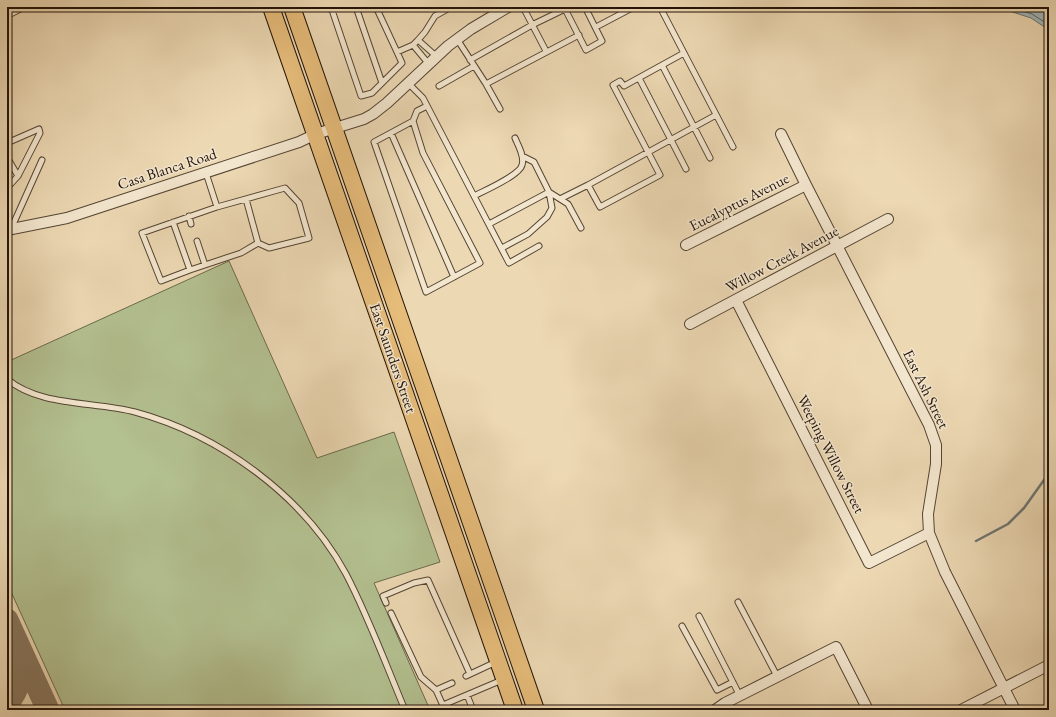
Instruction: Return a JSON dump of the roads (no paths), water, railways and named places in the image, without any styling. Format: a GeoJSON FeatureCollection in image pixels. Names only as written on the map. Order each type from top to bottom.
{"type":"FeatureCollection","features":[{"type":"Feature","properties":{"kind":"main road","name":"East Saunders Street"},"geometry":{"type":"LineString","coordinates":[[271,7],[516,710]]}},
{"type":"Feature","properties":{"kind":"main road","name":"East Saunders Street"},"geometry":{"type":"LineString","coordinates":[[292,7],[536,710]]}},
{"type":"Feature","properties":{"kind":"main road"},"geometry":{"type":"LineString","coordinates":[[476,598],[499,635],[525,710]]}},
{"type":"Feature","properties":{"kind":"street"},"geometry":{"type":"LineString","coordinates":[[7,13],[19,7]]}},
{"type":"Feature","properties":{"kind":"street","name":"Casa Blanca Road"},"geometry":{"type":"LineString","coordinates":[[9,229],[67,218],[299,142],[316,134],[334,129],[373,114],[387,103],[428,63],[457,39],[508,7]]}},
{"type":"Feature","properties":{"kind":"street","name":"East Ash Street"},"geometry":{"type":"LineString","coordinates":[[781,134],[806,186],[930,425],[936,445],[936,464],[928,514],[929,533],[945,572],[1015,710]]}},
{"type":"Feature","properties":{"kind":"street","name":"Eucalyptus Avenue"},"geometry":{"type":"LineString","coordinates":[[686,245],[806,186]]}},
{"type":"Feature","properties":{"kind":"street","name":"Willow Creek Avenue"},"geometry":{"type":"LineString","coordinates":[[690,324],[888,219]]}},
{"type":"Feature","properties":{"kind":"street","name":"Weeping Willow Street"},"geometry":{"type":"LineString","coordinates":[[736,300],[870,563],[929,533]]}},
{"type":"Feature","properties":{"kind":"street"},"geometry":{"type":"LineString","coordinates":[[717,709],[777,676],[836,647],[868,710]]}},
{"type":"Feature","properties":{"kind":"street"},"geometry":{"type":"LineString","coordinates":[[961,710],[1049,665]]}},
{"type":"Feature","properties":{"kind":"lane"},"geometry":{"type":"LineString","coordinates":[[340,7],[332,10],[361,96],[372,93],[402,63],[376,7]]}},
{"type":"Feature","properties":{"kind":"lane"},"geometry":{"type":"LineString","coordinates":[[356,7],[382,83]]}},
{"type":"Feature","properties":{"kind":"lane"},"geometry":{"type":"LineString","coordinates":[[397,52],[413,45],[425,32],[435,16],[451,7]]}},
{"type":"Feature","properties":{"kind":"lane"},"geometry":{"type":"LineString","coordinates":[[523,7],[546,51]]}},
{"type":"Feature","properties":{"kind":"lane"},"geometry":{"type":"LineString","coordinates":[[470,60],[565,8],[586,50],[602,41],[586,7]]}},
{"type":"Feature","properties":{"kind":"lane"},"geometry":{"type":"LineString","coordinates":[[596,27],[634,7]]}},
{"type":"Feature","properties":{"kind":"lane"},"geometry":{"type":"LineString","coordinates":[[660,7],[733,147]]}},
{"type":"Feature","properties":{"kind":"lane"},"geometry":{"type":"LineString","coordinates":[[486,84],[546,51],[579,35]]}},
{"type":"Feature","properties":{"kind":"lane"},"geometry":{"type":"LineString","coordinates":[[457,39],[500,109]]}},
{"type":"Feature","properties":{"kind":"lane"},"geometry":{"type":"LineString","coordinates":[[418,40],[436,56]]}},
{"type":"Feature","properties":{"kind":"lane"},"geometry":{"type":"LineString","coordinates":[[413,45],[428,63]]}},
{"type":"Feature","properties":{"kind":"lane"},"geometry":{"type":"LineString","coordinates":[[588,184],[600,206],[660,175],[613,85],[620,81],[624,86],[684,54]]}},
{"type":"Feature","properties":{"kind":"lane"},"geometry":{"type":"LineString","coordinates":[[662,65],[710,158]]}},
{"type":"Feature","properties":{"kind":"lane"},"geometry":{"type":"LineString","coordinates":[[439,86],[474,66]]}},
{"type":"Feature","properties":{"kind":"lane"},"geometry":{"type":"LineString","coordinates":[[639,78],[686,169]]}},
{"type":"Feature","properties":{"kind":"lane"},"geometry":{"type":"LineString","coordinates":[[408,83],[423,98],[509,262],[539,246]]}},
{"type":"Feature","properties":{"kind":"lane"},"geometry":{"type":"LineString","coordinates":[[413,121],[424,153],[480,263],[426,292],[374,142],[413,121],[417,111],[427,106]]}},
{"type":"Feature","properties":{"kind":"lane"},"geometry":{"type":"LineString","coordinates":[[560,199],[716,115]]}},
{"type":"Feature","properties":{"kind":"lane"},"geometry":{"type":"LineString","coordinates":[[7,142],[39,129],[40,133],[18,176],[7,188]]}},
{"type":"Feature","properties":{"kind":"lane"},"geometry":{"type":"LineString","coordinates":[[391,133],[454,277]]}},
{"type":"Feature","properties":{"kind":"lane"},"geometry":{"type":"LineString","coordinates":[[474,196],[518,173],[522,166],[522,156],[515,138]]}},
{"type":"Feature","properties":{"kind":"lane"},"geometry":{"type":"LineString","coordinates":[[502,248],[528,234],[548,217],[552,208],[549,192],[534,162],[522,156]]}},
{"type":"Feature","properties":{"kind":"lane"},"geometry":{"type":"LineString","coordinates":[[7,157],[18,176]]}},
{"type":"Feature","properties":{"kind":"lane"},"geometry":{"type":"LineString","coordinates":[[9,229],[42,160]]}},
{"type":"Feature","properties":{"kind":"lane"},"geometry":{"type":"LineString","coordinates":[[206,173],[217,207]]}},
{"type":"Feature","properties":{"kind":"lane"},"geometry":{"type":"LineString","coordinates":[[285,188],[299,203],[309,238],[269,248],[258,244],[241,253],[205,264],[161,282],[142,233],[217,207],[285,188]]}},
{"type":"Feature","properties":{"kind":"lane"},"geometry":{"type":"LineString","coordinates":[[489,224],[549,192]]}},
{"type":"Feature","properties":{"kind":"lane"},"geometry":{"type":"LineString","coordinates":[[549,192],[568,204],[581,228]]}},
{"type":"Feature","properties":{"kind":"lane"},"geometry":{"type":"LineString","coordinates":[[246,199],[258,244]]}},
{"type":"Feature","properties":{"kind":"lane"},"geometry":{"type":"LineString","coordinates":[[189,216],[191,224]]}},
{"type":"Feature","properties":{"kind":"lane"},"geometry":{"type":"LineString","coordinates":[[173,222],[190,270]]}},
{"type":"Feature","properties":{"kind":"lane"},"geometry":{"type":"LineString","coordinates":[[197,241],[205,264]]}},
{"type":"Feature","properties":{"kind":"lane"},"geometry":{"type":"LineString","coordinates":[[7,379],[31,393],[44,398],[134,412],[161,421],[209,442],[264,477],[308,520],[345,573],[362,608],[405,710]]}},
{"type":"Feature","properties":{"kind":"lane"},"geometry":{"type":"LineString","coordinates":[[386,603],[383,596],[414,583],[428,580],[468,675],[498,661]]}},
{"type":"Feature","properties":{"kind":"lane"},"geometry":{"type":"LineString","coordinates":[[738,602],[777,676]]}},
{"type":"Feature","properties":{"kind":"lane"},"geometry":{"type":"LineString","coordinates":[[391,613],[421,677],[436,690],[444,708],[467,695],[505,679]]}},
{"type":"Feature","properties":{"kind":"lane"},"geometry":{"type":"LineString","coordinates":[[699,616],[740,696]]}},
{"type":"Feature","properties":{"kind":"lane"},"geometry":{"type":"LineString","coordinates":[[682,626],[716,690],[733,682]]}},
{"type":"Feature","properties":{"kind":"lane"},"geometry":{"type":"LineString","coordinates":[[436,690],[452,683]]}},
{"type":"Feature","properties":{"kind":"lane"},"geometry":{"type":"LineString","coordinates":[[467,695],[474,710]]}},
{"type":"Feature","properties":{"kind":"water"},"geometry":{"type":"Polygon","coordinates":[[[997,7],[1049,7],[1049,30],[1031,18],[997,7]]]}},
{"type":"Feature","properties":{"kind":"waterway"},"geometry":{"type":"LineString","coordinates":[[976,541],[1008,524],[1024,508],[1049,473]]}}]}
